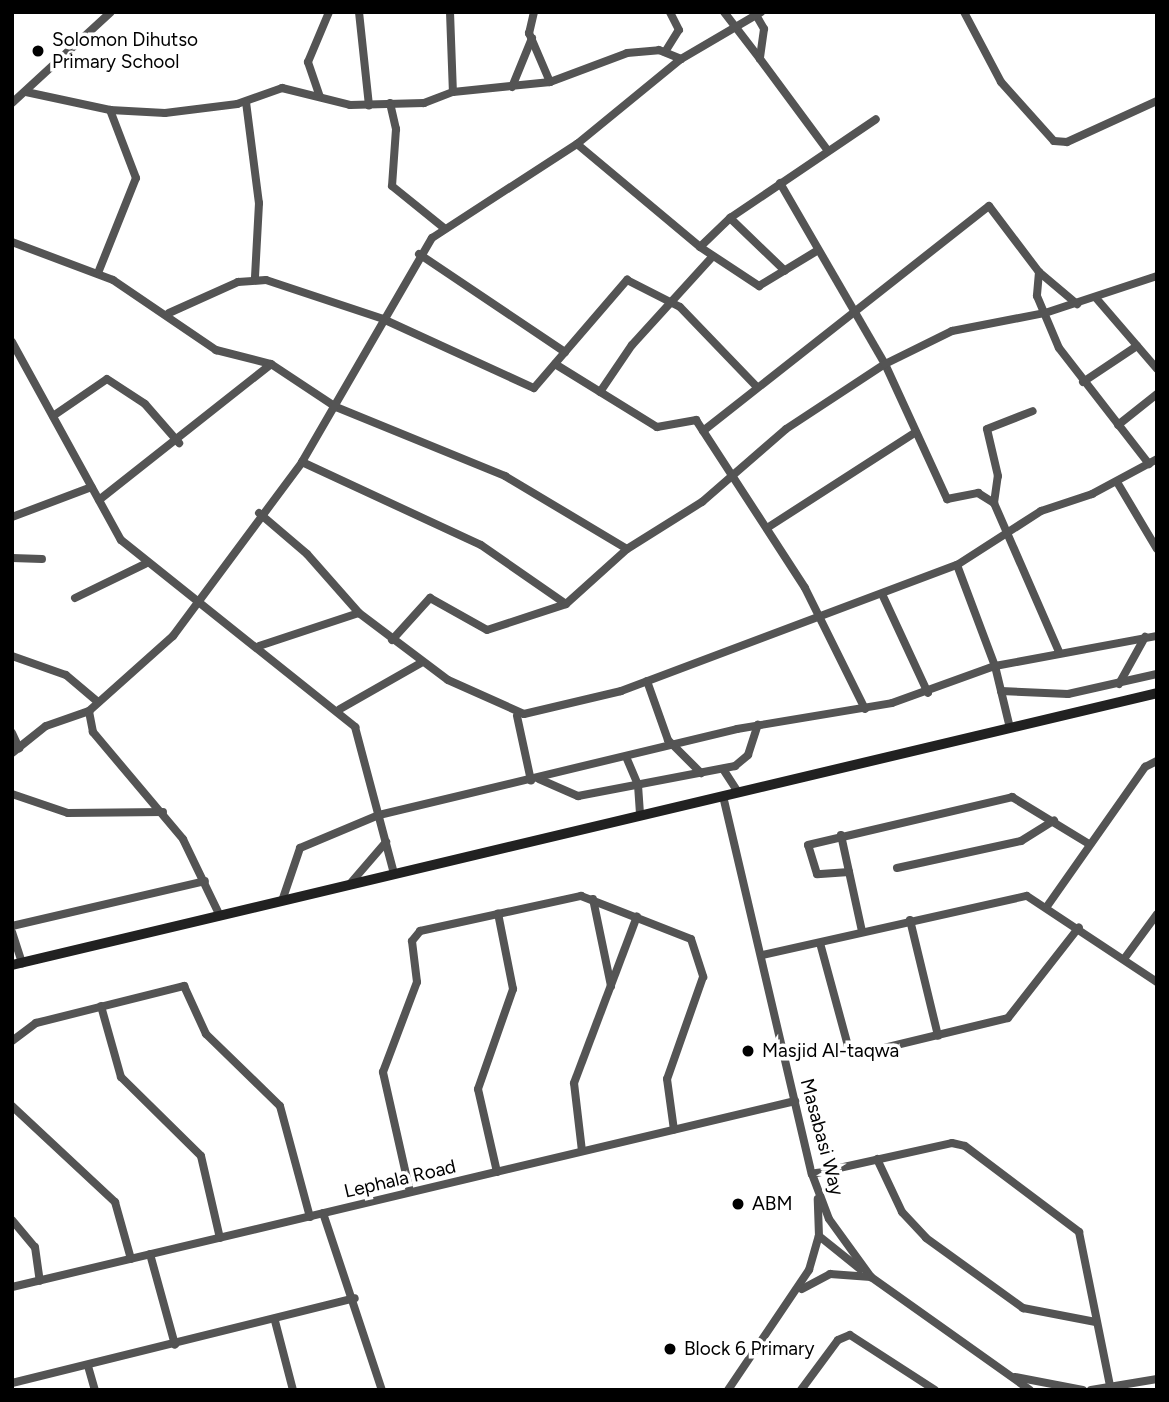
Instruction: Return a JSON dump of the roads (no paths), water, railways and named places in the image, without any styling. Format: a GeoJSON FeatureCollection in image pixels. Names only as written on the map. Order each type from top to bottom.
{"type":"FeatureCollection","features":[{"type":"Feature","properties":{"kind":"main road"},"geometry":{"type":"LineString","coordinates":[[17,964],[1157,693]]}},
{"type":"Feature","properties":{"kind":"street"},"geometry":{"type":"LineString","coordinates":[[12,103],[111,12]]}},
{"type":"Feature","properties":{"kind":"street"},"geometry":{"type":"LineString","coordinates":[[320,97],[308,62],[329,12]]}},
{"type":"Feature","properties":{"kind":"street"},"geometry":{"type":"LineString","coordinates":[[359,12],[369,105]]}},
{"type":"Feature","properties":{"kind":"street"},"geometry":{"type":"LineString","coordinates":[[450,12],[453,92]]}},
{"type":"Feature","properties":{"kind":"street"},"geometry":{"type":"LineString","coordinates":[[512,87],[532,38],[534,12]]}},
{"type":"Feature","properties":{"kind":"street"},"geometry":{"type":"LineString","coordinates":[[665,52],[680,30],[670,12]]}},
{"type":"Feature","properties":{"kind":"street"},"geometry":{"type":"LineString","coordinates":[[724,12],[731,27],[760,59],[828,151]]}},
{"type":"Feature","properties":{"kind":"street"},"geometry":{"type":"LineString","coordinates":[[12,733],[16,750],[46,726],[89,711],[162,648],[198,603],[259,513],[302,462],[336,407],[419,254],[444,228],[577,144],[681,59],[758,13],[764,29],[760,59]]}},
{"type":"Feature","properties":{"kind":"street"},"geometry":{"type":"LineString","coordinates":[[967,13],[1009,93],[1054,141],[1067,142],[1157,101]]}},
{"type":"Feature","properties":{"kind":"street"},"geometry":{"type":"LineString","coordinates":[[532,38],[550,82]]}},
{"type":"Feature","properties":{"kind":"street"},"geometry":{"type":"LineString","coordinates":[[26,92],[110,110],[185,113],[247,102],[282,88],[369,105],[424,103],[453,92],[550,82],[627,53],[665,52],[681,59]]}},
{"type":"Feature","properties":{"kind":"street"},"geometry":{"type":"LineString","coordinates":[[247,102],[259,203],[254,278]]}},
{"type":"Feature","properties":{"kind":"street"},"geometry":{"type":"LineString","coordinates":[[390,103],[396,129],[392,186],[444,228]]}},
{"type":"Feature","properties":{"kind":"street"},"geometry":{"type":"LineString","coordinates":[[98,273],[136,178],[110,110]]}},
{"type":"Feature","properties":{"kind":"street"},"geometry":{"type":"LineString","coordinates":[[699,247],[730,218],[876,119]]}},
{"type":"Feature","properties":{"kind":"street"},"geometry":{"type":"LineString","coordinates":[[577,144],[699,247],[753,285],[785,271],[815,252]]}},
{"type":"Feature","properties":{"kind":"street"},"geometry":{"type":"LineString","coordinates":[[780,183],[815,252],[885,364],[947,499],[978,493],[994,503],[1059,652]]}},
{"type":"Feature","properties":{"kind":"street"},"geometry":{"type":"LineString","coordinates":[[703,431],[852,310],[989,206],[1039,272],[1077,304]]}},
{"type":"Feature","properties":{"kind":"street"},"geometry":{"type":"LineString","coordinates":[[730,218],[785,271]]}},
{"type":"Feature","properties":{"kind":"street"},"geometry":{"type":"LineString","coordinates":[[12,242],[98,273],[169,313],[216,350],[271,364],[336,407],[505,476],[627,549]]}},
{"type":"Feature","properties":{"kind":"street"},"geometry":{"type":"LineString","coordinates":[[419,254],[565,352]]}},
{"type":"Feature","properties":{"kind":"street"},"geometry":{"type":"LineString","coordinates":[[600,392],[671,303],[713,256]]}},
{"type":"Feature","properties":{"kind":"street"},"geometry":{"type":"LineString","coordinates":[[1039,272],[1037,296],[1083,382],[1149,464]]}},
{"type":"Feature","properties":{"kind":"street"},"geometry":{"type":"LineString","coordinates":[[392,640],[430,598],[490,630],[566,604],[627,549],[702,502],[733,473],[885,364],[952,331],[1045,313],[1157,276]]}},
{"type":"Feature","properties":{"kind":"street"},"geometry":{"type":"LineString","coordinates":[[169,313],[254,278],[383,319],[530,388],[555,364],[623,280],[671,303],[757,387]]}},
{"type":"Feature","properties":{"kind":"street"},"geometry":{"type":"LineString","coordinates":[[1096,298],[1157,369]]}},
{"type":"Feature","properties":{"kind":"street"},"geometry":{"type":"LineString","coordinates":[[12,342],[121,540],[145,564],[259,646],[340,709],[355,727],[394,874]]}},
{"type":"Feature","properties":{"kind":"street"},"geometry":{"type":"LineString","coordinates":[[1083,382],[1137,346]]}},
{"type":"Feature","properties":{"kind":"street"},"geometry":{"type":"LineString","coordinates":[[99,500],[179,443],[271,364]]}},
{"type":"Feature","properties":{"kind":"street"},"geometry":{"type":"LineString","coordinates":[[555,364],[663,429],[691,419],[703,431],[767,528],[819,619],[865,709]]}},
{"type":"Feature","properties":{"kind":"street"},"geometry":{"type":"LineString","coordinates":[[53,416],[107,379],[145,404],[179,443]]}},
{"type":"Feature","properties":{"kind":"street"},"geometry":{"type":"LineString","coordinates":[[1118,425],[1157,394]]}},
{"type":"Feature","properties":{"kind":"street"},"geometry":{"type":"LineString","coordinates":[[994,503],[998,476],[987,429],[1032,411]]}},
{"type":"Feature","properties":{"kind":"street"},"geometry":{"type":"LineString","coordinates":[[767,528],[916,432]]}},
{"type":"Feature","properties":{"kind":"street"},"geometry":{"type":"LineString","coordinates":[[259,513],[307,554],[359,613],[421,663],[517,716],[647,681],[819,619],[957,565],[1010,535],[1041,511],[1117,482],[1157,458]]}},
{"type":"Feature","properties":{"kind":"street"},"geometry":{"type":"LineString","coordinates":[[302,462],[481,545],[566,604]]}},
{"type":"Feature","properties":{"kind":"street"},"geometry":{"type":"LineString","coordinates":[[1117,482],[1157,549]]}},
{"type":"Feature","properties":{"kind":"street"},"geometry":{"type":"LineString","coordinates":[[12,517],[93,487]]}},
{"type":"Feature","properties":{"kind":"street"},"geometry":{"type":"LineString","coordinates":[[12,558],[42,559]]}},
{"type":"Feature","properties":{"kind":"street"},"geometry":{"type":"LineString","coordinates":[[75,598],[145,564]]}},
{"type":"Feature","properties":{"kind":"street"},"geometry":{"type":"LineString","coordinates":[[957,565],[995,666],[1010,729]]}},
{"type":"Feature","properties":{"kind":"street"},"geometry":{"type":"LineString","coordinates":[[882,594],[928,693]]}},
{"type":"Feature","properties":{"kind":"street"},"geometry":{"type":"LineString","coordinates":[[259,646],[359,613]]}},
{"type":"Feature","properties":{"kind":"street"},"geometry":{"type":"LineString","coordinates":[[282,901],[300,848],[379,815],[627,759],[758,725],[865,709],[928,693],[995,666],[1059,652],[1157,636]]}},
{"type":"Feature","properties":{"kind":"street"},"geometry":{"type":"LineString","coordinates":[[1119,684],[1144,638]]}},
{"type":"Feature","properties":{"kind":"street"},"geometry":{"type":"LineString","coordinates":[[13,660],[65,675],[97,702]]}},
{"type":"Feature","properties":{"kind":"street"},"geometry":{"type":"LineString","coordinates":[[340,709],[421,663]]}},
{"type":"Feature","properties":{"kind":"street"},"geometry":{"type":"LineString","coordinates":[[1001,691],[1068,694],[1157,674]]}},
{"type":"Feature","properties":{"kind":"street"},"geometry":{"type":"LineString","coordinates":[[647,681],[673,747],[701,773]]}},
{"type":"Feature","properties":{"kind":"street"},"geometry":{"type":"LineString","coordinates":[[89,711],[93,732],[163,812],[205,881],[220,916]]}},
{"type":"Feature","properties":{"kind":"street"},"geometry":{"type":"LineString","coordinates":[[517,716],[535,780]]}},
{"type":"Feature","properties":{"kind":"street"},"geometry":{"type":"LineString","coordinates":[[535,780],[572,796],[723,769],[748,755],[758,725]]}},
{"type":"Feature","properties":{"kind":"street"},"geometry":{"type":"LineString","coordinates":[[627,759],[638,785],[640,816]]}},
{"type":"Feature","properties":{"kind":"street"},"geometry":{"type":"LineString","coordinates":[[1048,905],[1145,767],[1157,761]]}},
{"type":"Feature","properties":{"kind":"street"},"geometry":{"type":"LineString","coordinates":[[723,769],[738,792]]}},
{"type":"Feature","properties":{"kind":"street"},"geometry":{"type":"LineString","coordinates":[[12,794],[68,813],[163,812]]}},
{"type":"Feature","properties":{"kind":"street","name":"Masabasi Way"},"geometry":{"type":"LineString","coordinates":[[723,796],[812,1174],[818,1194],[836,1232],[871,1277],[1009,1376],[1083,1390]]}},
{"type":"Feature","properties":{"kind":"street"},"geometry":{"type":"LineString","coordinates":[[849,872],[817,874],[806,850],[813,841],[1012,797],[1090,844]]}},
{"type":"Feature","properties":{"kind":"street"},"geometry":{"type":"LineString","coordinates":[[897,869],[1021,841],[1054,820]]}},
{"type":"Feature","properties":{"kind":"street"},"geometry":{"type":"LineString","coordinates":[[841,835],[862,931]]}},
{"type":"Feature","properties":{"kind":"street"},"geometry":{"type":"LineString","coordinates":[[349,885],[386,842]]}},
{"type":"Feature","properties":{"kind":"street"},"geometry":{"type":"LineString","coordinates":[[12,926],[205,881]]}},
{"type":"Feature","properties":{"kind":"street"},"geometry":{"type":"LineString","coordinates":[[762,955],[1018,895],[1048,905],[1157,982]]}},
{"type":"Feature","properties":{"kind":"street"},"geometry":{"type":"LineString","coordinates":[[593,898],[611,986]]}},
{"type":"Feature","properties":{"kind":"street"},"geometry":{"type":"LineString","coordinates":[[410,1192],[383,1072],[416,982],[412,941],[420,931],[498,913],[593,898],[691,939],[703,969],[667,1079],[674,1130]]}},
{"type":"Feature","properties":{"kind":"street"},"geometry":{"type":"LineString","coordinates":[[497,1172],[478,1089],[513,989],[498,913]]}},
{"type":"Feature","properties":{"kind":"street"},"geometry":{"type":"LineString","coordinates":[[1124,959],[1157,914]]}},
{"type":"Feature","properties":{"kind":"street"},"geometry":{"type":"LineString","coordinates":[[582,1152],[574,1083],[637,916]]}},
{"type":"Feature","properties":{"kind":"street"},"geometry":{"type":"LineString","coordinates":[[910,920],[937,1036]]}},
{"type":"Feature","properties":{"kind":"street"},"geometry":{"type":"LineString","coordinates":[[820,943],[854,1052],[937,1036],[1016,1013],[1079,927]]}},
{"type":"Feature","properties":{"kind":"street"},"geometry":{"type":"LineString","coordinates":[[12,932],[17,964]]}},
{"type":"Feature","properties":{"kind":"street"},"geometry":{"type":"LineString","coordinates":[[12,1041],[29,1026],[177,986],[189,991],[206,1034],[280,1106],[310,1217]]}},
{"type":"Feature","properties":{"kind":"street"},"geometry":{"type":"LineString","coordinates":[[102,1006],[121,1077],[201,1156],[220,1238]]}},
{"type":"Feature","properties":{"kind":"street","name":"Lephala Road"},"geometry":{"type":"LineString","coordinates":[[12,1287],[795,1101]]}},
{"type":"Feature","properties":{"kind":"street"},"geometry":{"type":"LineString","coordinates":[[12,1106],[115,1202],[131,1259]]}},
{"type":"Feature","properties":{"kind":"street"},"geometry":{"type":"LineString","coordinates":[[812,1174],[958,1144],[1073,1226],[1082,1240],[1110,1386]]}},
{"type":"Feature","properties":{"kind":"street"},"geometry":{"type":"LineString","coordinates":[[877,1159],[902,1212],[926,1238],[1023,1308],[1096,1322]]}},
{"type":"Feature","properties":{"kind":"street"},"geometry":{"type":"LineString","coordinates":[[728,1390],[799,1291],[819,1236],[818,1194]]}},
{"type":"Feature","properties":{"kind":"street"},"geometry":{"type":"LineString","coordinates":[[323,1213],[355,1298],[382,1390]]}},
{"type":"Feature","properties":{"kind":"street"},"geometry":{"type":"LineString","coordinates":[[12,1220],[35,1247],[40,1281]]}},
{"type":"Feature","properties":{"kind":"street"},"geometry":{"type":"LineString","coordinates":[[819,1236],[871,1277]]}},
{"type":"Feature","properties":{"kind":"street"},"geometry":{"type":"LineString","coordinates":[[150,1254],[175,1345]]}},
{"type":"Feature","properties":{"kind":"street"},"geometry":{"type":"LineString","coordinates":[[799,1291],[830,1275],[871,1277]]}},
{"type":"Feature","properties":{"kind":"street"},"geometry":{"type":"LineString","coordinates":[[12,1382],[275,1321],[355,1298]]}},
{"type":"Feature","properties":{"kind":"street"},"geometry":{"type":"LineString","coordinates":[[275,1321],[293,1390]]}},
{"type":"Feature","properties":{"kind":"street"},"geometry":{"type":"LineString","coordinates":[[802,1390],[838,1340],[850,1335],[935,1390]]}},
{"type":"Feature","properties":{"kind":"street"},"geometry":{"type":"LineString","coordinates":[[88,1366],[95,1390]]}},
{"type":"Feature","properties":{"kind":"street"},"geometry":{"type":"LineString","coordinates":[[1009,1376],[1013,1390]]}},
{"type":"Feature","properties":{"kind":"street"},"geometry":{"type":"LineString","coordinates":[[1009,1376],[1030,1390]]}},
{"type":"Feature","properties":{"kind":"street"},"geometry":{"type":"LineString","coordinates":[[1091,1390],[1151,1383]]}},
{"type":"Feature","properties":{"kind":"place","name":"Solomon Dihutso Primary School"},"geometry":{"type":"Point","coordinates":[38,51]}},
{"type":"Feature","properties":{"kind":"place","name":"Masjid Al-taqwa"},"geometry":{"type":"Point","coordinates":[748,1051]}},
{"type":"Feature","properties":{"kind":"place","name":"ABM"},"geometry":{"type":"Point","coordinates":[738,1204]}},
{"type":"Feature","properties":{"kind":"place","name":"Block 6 Primary"},"geometry":{"type":"Point","coordinates":[670,1349]}}]}
